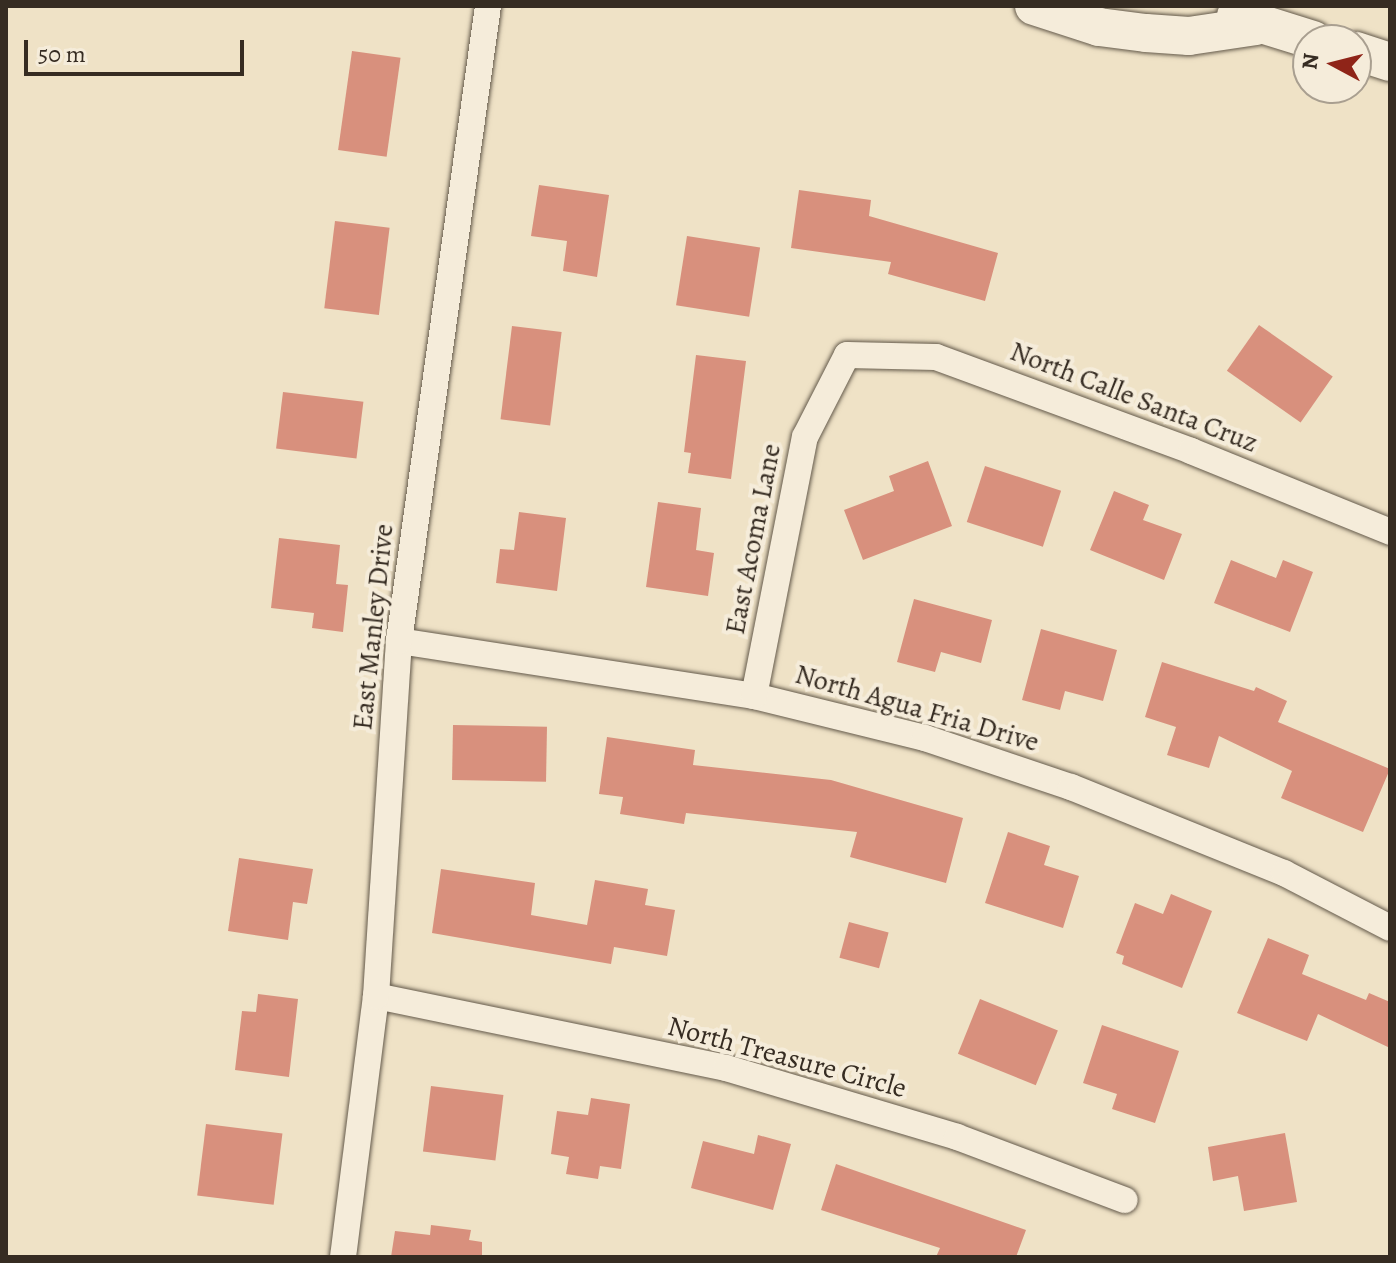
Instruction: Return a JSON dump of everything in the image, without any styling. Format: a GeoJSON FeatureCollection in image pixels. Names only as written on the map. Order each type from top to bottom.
{"type":"FeatureCollection","features":[{"type":"Feature","properties":{"kind":"main road"},"geometry":{"type":"LineString","coordinates":[[1034,6],[1099,27],[1146,33],[1189,36],[1256,26]]}},
{"type":"Feature","properties":{"kind":"main road"},"geometry":{"type":"LineString","coordinates":[[1216,6],[1256,26],[1292,35]]}},
{"type":"Feature","properties":{"kind":"street","name":"East Manley Drive"},"geometry":{"type":"LineString","coordinates":[[343,1257],[376,996],[399,641],[488,6]]}},
{"type":"Feature","properties":{"kind":"street","name":"North Calle Santa Cruz"},"geometry":{"type":"LineString","coordinates":[[847,355],[936,357],[1087,411],[1390,532]]}},
{"type":"Feature","properties":{"kind":"street","name":"East Acoma Lane"},"geometry":{"type":"LineString","coordinates":[[754,696],[805,437],[847,355]]}},
{"type":"Feature","properties":{"kind":"street","name":"North Agua Fria Drive"},"geometry":{"type":"LineString","coordinates":[[399,641],[754,696],[925,738],[1071,787],[1284,873],[1390,928]]}},
{"type":"Feature","properties":{"kind":"street","name":"North Treasure Circle"},"geometry":{"type":"LineString","coordinates":[[376,996],[726,1068],[957,1137],[1125,1200]]}},
{"type":"Feature","properties":{"kind":"building"},"geometry":{"type":"Polygon","coordinates":[[[352,51],[401,58],[387,157],[338,150],[352,51]]]}},
{"type":"Feature","properties":{"kind":"building"},"geometry":{"type":"Polygon","coordinates":[[[539,185],[609,195],[597,277],[563,271],[567,241],[531,236],[539,185]]]}},
{"type":"Feature","properties":{"kind":"building"},"geometry":{"type":"Polygon","coordinates":[[[799,190],[871,200],[869,216],[998,253],[985,301],[888,274],[891,262],[791,248],[799,190]]]}},
{"type":"Feature","properties":{"kind":"building"},"geometry":{"type":"Polygon","coordinates":[[[335,221],[390,228],[379,315],[324,308],[335,221]]]}},
{"type":"Feature","properties":{"kind":"building"},"geometry":{"type":"Polygon","coordinates":[[[687,236],[760,248],[749,317],[676,305],[687,236]]]}},
{"type":"Feature","properties":{"kind":"building"},"geometry":{"type":"Polygon","coordinates":[[[1259,325],[1333,377],[1301,422],[1227,371],[1259,325]]]}},
{"type":"Feature","properties":{"kind":"building"},"geometry":{"type":"Polygon","coordinates":[[[512,326],[562,332],[550,425],[501,419],[512,326]]]}},
{"type":"Feature","properties":{"kind":"building"},"geometry":{"type":"Polygon","coordinates":[[[696,355],[746,361],[731,479],[688,473],[691,453],[684,452],[696,355]]]}},
{"type":"Feature","properties":{"kind":"building"},"geometry":{"type":"Polygon","coordinates":[[[283,392],[363,402],[356,458],[276,449],[283,392]]]}},
{"type":"Feature","properties":{"kind":"building"},"geometry":{"type":"Polygon","coordinates":[[[928,461],[952,526],[863,560],[844,510],[894,491],[889,476],[928,461]]]}},
{"type":"Feature","properties":{"kind":"building"},"geometry":{"type":"Polygon","coordinates":[[[985,466],[1061,491],[1043,547],[967,522],[985,466]]]}},
{"type":"Feature","properties":{"kind":"building"},"geometry":{"type":"Polygon","coordinates":[[[1114,491],[1149,505],[1143,520],[1182,534],[1164,580],[1090,550],[1114,491]]]}},
{"type":"Feature","properties":{"kind":"building"},"geometry":{"type":"Polygon","coordinates":[[[658,502],[701,508],[696,550],[714,553],[708,596],[646,587],[658,502]]]}},
{"type":"Feature","properties":{"kind":"building"},"geometry":{"type":"Polygon","coordinates":[[[519,512],[566,518],[557,591],[496,583],[500,549],[514,550],[519,512]]]}},
{"type":"Feature","properties":{"kind":"building"},"geometry":{"type":"Polygon","coordinates":[[[279,538],[340,545],[336,584],[348,585],[343,632],[312,628],[314,613],[271,608],[279,538]]]}},
{"type":"Feature","properties":{"kind":"building"},"geometry":{"type":"Polygon","coordinates":[[[1231,560],[1276,578],[1283,560],[1313,572],[1290,632],[1214,603],[1231,560]]]}},
{"type":"Feature","properties":{"kind":"building"},"geometry":{"type":"Polygon","coordinates":[[[914,599],[992,620],[981,663],[941,652],[935,672],[897,662],[914,599]]]}},
{"type":"Feature","properties":{"kind":"building"},"geometry":{"type":"Polygon","coordinates":[[[1041,629],[1117,650],[1103,701],[1065,691],[1060,710],[1022,700],[1041,629]]]}},
{"type":"Feature","properties":{"kind":"building"},"geometry":{"type":"Polygon","coordinates":[[[1162,662],[1254,691],[1256,687],[1287,701],[1278,722],[1390,769],[1363,832],[1281,798],[1292,771],[1219,736],[1209,768],[1167,755],[1176,727],[1145,717],[1162,662]]]}},
{"type":"Feature","properties":{"kind":"building"},"geometry":{"type":"Polygon","coordinates":[[[453,725],[547,727],[546,782],[452,780],[453,725]]]}},
{"type":"Feature","properties":{"kind":"building"},"geometry":{"type":"Polygon","coordinates":[[[607,737],[695,750],[693,765],[831,780],[963,818],[946,883],[850,857],[857,832],[686,813],[684,824],[620,814],[623,797],[599,794],[607,737]]]}},
{"type":"Feature","properties":{"kind":"building"},"geometry":{"type":"Polygon","coordinates":[[[1008,832],[1050,846],[1044,865],[1079,876],[1063,928],[985,903],[1008,832]]]}},
{"type":"Feature","properties":{"kind":"building"},"geometry":{"type":"Polygon","coordinates":[[[239,858],[313,869],[307,904],[293,902],[288,940],[228,931],[239,858]]]}},
{"type":"Feature","properties":{"kind":"building"},"geometry":{"type":"Polygon","coordinates":[[[441,869],[535,883],[531,915],[587,925],[595,880],[648,889],[645,905],[675,910],[667,956],[614,947],[611,964],[432,933],[441,869]]]}},
{"type":"Feature","properties":{"kind":"building"},"geometry":{"type":"Polygon","coordinates":[[[1171,894],[1212,911],[1182,988],[1122,964],[1124,956],[1116,953],[1135,903],[1163,914],[1171,894]]]}},
{"type":"Feature","properties":{"kind":"building"},"geometry":{"type":"Polygon","coordinates":[[[849,922],[889,933],[879,968],[839,958],[849,922]]]}},
{"type":"Feature","properties":{"kind":"building"},"geometry":{"type":"Polygon","coordinates":[[[1268,938],[1309,955],[1302,974],[1366,1000],[1369,993],[1390,1002],[1390,1048],[1318,1014],[1307,1041],[1237,1013],[1268,938]]]}},
{"type":"Feature","properties":{"kind":"building"},"geometry":{"type":"Polygon","coordinates":[[[258,994],[298,999],[289,1077],[235,1070],[242,1011],[256,1012],[258,994]]]}},
{"type":"Feature","properties":{"kind":"building"},"geometry":{"type":"Polygon","coordinates":[[[980,999],[1058,1030],[1036,1085],[958,1054],[980,999]]]}},
{"type":"Feature","properties":{"kind":"building"},"geometry":{"type":"Polygon","coordinates":[[[1102,1025],[1179,1051],[1155,1123],[1112,1109],[1117,1094],[1083,1083],[1102,1025]]]}},
{"type":"Feature","properties":{"kind":"building"},"geometry":{"type":"Polygon","coordinates":[[[431,1086],[503,1095],[495,1160],[423,1152],[431,1086]]]}},
{"type":"Feature","properties":{"kind":"building"},"geometry":{"type":"Polygon","coordinates":[[[591,1098],[630,1104],[621,1169],[600,1166],[598,1179],[566,1174],[569,1157],[551,1154],[557,1111],[588,1115],[591,1098]]]}},
{"type":"Feature","properties":{"kind":"building"},"geometry":{"type":"Polygon","coordinates":[[[206,1124],[282,1133],[274,1205],[197,1195],[206,1124]]]}},
{"type":"Feature","properties":{"kind":"building"},"geometry":{"type":"Polygon","coordinates":[[[1285,1133],[1297,1202],[1244,1211],[1238,1176],[1213,1181],[1208,1147],[1285,1133]]]}},
{"type":"Feature","properties":{"kind":"building"},"geometry":{"type":"Polygon","coordinates":[[[758,1135],[791,1144],[773,1210],[691,1188],[703,1141],[754,1154],[758,1135]]]}},
{"type":"Feature","properties":{"kind":"building"},"geometry":{"type":"Polygon","coordinates":[[[836,1164],[1026,1230],[1016,1257],[936,1257],[940,1248],[821,1210],[836,1164]]]}},
{"type":"Feature","properties":{"kind":"building"},"geometry":{"type":"Polygon","coordinates":[[[431,1225],[471,1230],[469,1240],[482,1242],[482,1257],[391,1257],[395,1231],[430,1235],[431,1225]]]}}]}
